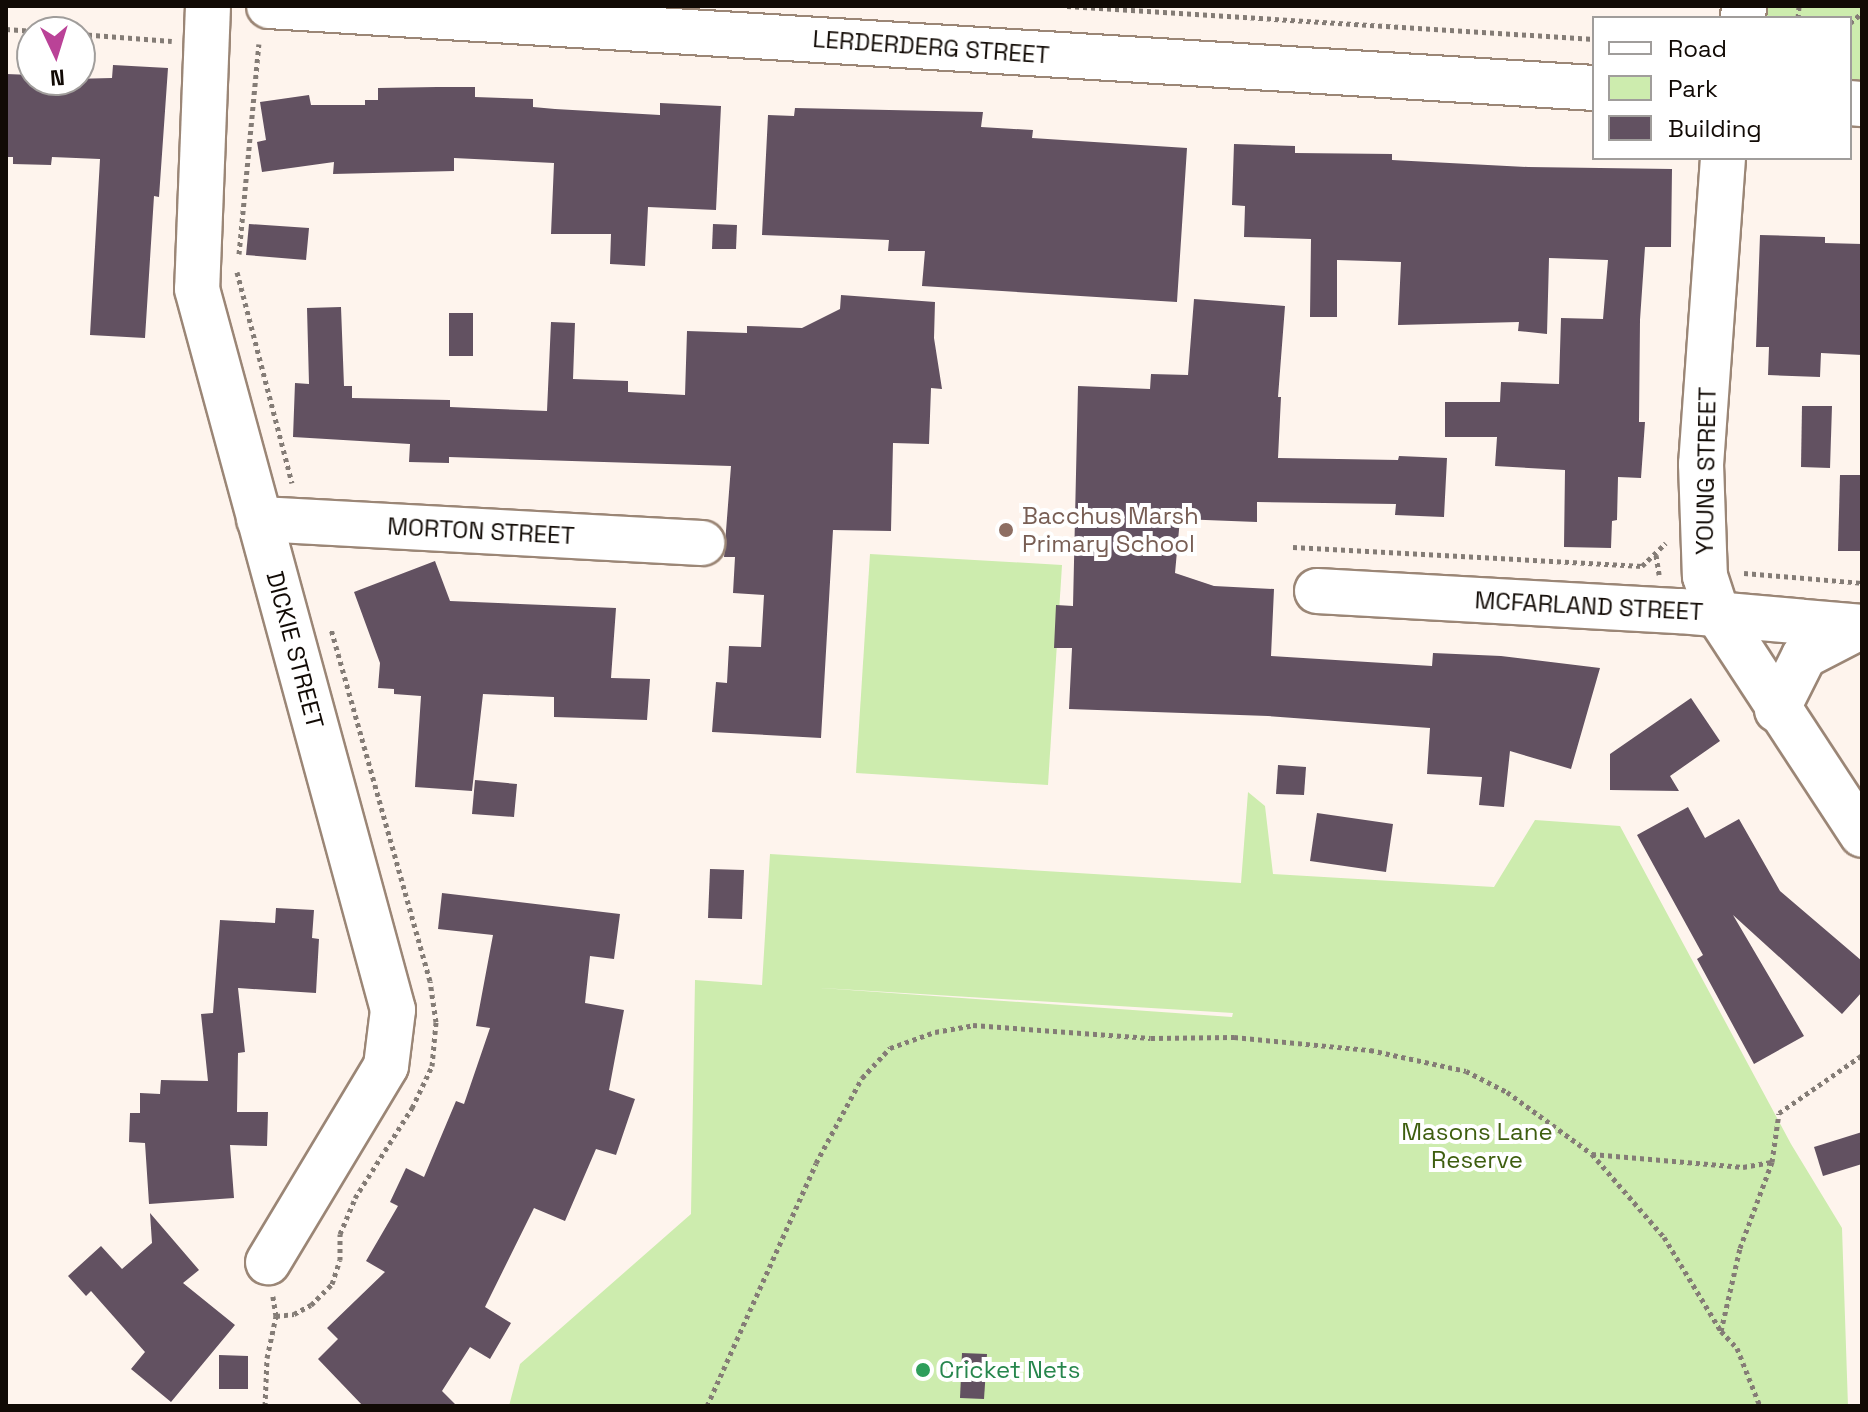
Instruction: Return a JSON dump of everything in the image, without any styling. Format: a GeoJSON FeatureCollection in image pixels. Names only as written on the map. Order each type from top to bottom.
{"type":"FeatureCollection","features":[{"type":"Feature","properties":{"kind":"street","name":"DICKIE STREET"},"geometry":{"type":"LineString","coordinates":[[208,6],[197,289],[393,1010],[386,1066],[268,1262]]}},
{"type":"Feature","properties":{"kind":"street","name":"LERDERDERG STREET"},"geometry":{"type":"LineString","coordinates":[[269,6],[1592,88]]}},
{"type":"Feature","properties":{"kind":"street","name":"YOUNG STREET"},"geometry":{"type":"LineString","coordinates":[[1723,160],[1701,464],[1705,576],[1717,613],[1777,710],[1862,835]]}},
{"type":"Feature","properties":{"kind":"street","name":"MORTON STREET"},"geometry":{"type":"LineString","coordinates":[[259,519],[702,543]]}},
{"type":"Feature","properties":{"kind":"street","name":"MCFARLAND STREET"},"geometry":{"type":"LineString","coordinates":[[1317,591],[1717,613],[1792,624],[1861,627]]}},
{"type":"Feature","properties":{"kind":"street","name":"MCFARLAND STREET"},"geometry":{"type":"LineString","coordinates":[[1777,710],[1804,656],[1861,627]]}},
{"type":"Feature","properties":{"kind":"path"},"geometry":{"type":"LineString","coordinates":[[1067,6],[1592,39]]}},
{"type":"Feature","properties":{"kind":"path"},"geometry":{"type":"LineString","coordinates":[[1293,547],[1642,566],[1666,546],[1667,537]]}},
{"type":"Feature","properties":{"kind":"path"},"geometry":{"type":"LineString","coordinates":[[1737,571],[1756,577],[1862,583]]}},
{"type":"Feature","properties":{"kind":"path"},"geometry":{"type":"LineString","coordinates":[[707,1406],[816,1163],[862,1078],[890,1048],[935,1032],[989,1025],[1151,1038],[1234,1037],[1370,1050],[1466,1071],[1507,1092],[1592,1154],[1664,1237],[1721,1331],[1737,1348],[1760,1406]]}},
{"type":"Feature","properties":{"kind":"path"},"geometry":{"type":"LineString","coordinates":[[1721,1331],[1740,1248],[1772,1162],[1779,1113],[1862,1055]]}},
{"type":"Feature","properties":{"kind":"path"},"geometry":{"type":"LineString","coordinates":[[1592,1154],[1743,1167],[1772,1162]]}},
{"type":"Feature","properties":{"kind":"path"},"geometry":{"type":"LineString","coordinates":[[265,1406],[267,1358],[276,1316],[268,1262]]}},
{"type":"Feature","properties":{"kind":"green space"},"geometry":{"type":"Polygon","coordinates":[[[1749,6],[1862,6],[1862,95],[1852,94],[1852,16],[1748,16],[1749,6]]]}},
{"type":"Feature","properties":{"kind":"green space"},"geometry":{"type":"Polygon","coordinates":[[[870,554],[1062,565],[1048,785],[856,773],[870,554]]]}},
{"type":"Feature","properties":{"kind":"green space","name":"Masons Lane Reserve"},"geometry":{"type":"Polygon","coordinates":[[[1248,792],[1265,806],[1273,874],[1494,887],[1535,820],[1620,826],[1791,1144],[1842,1228],[1848,1406],[509,1406],[520,1364],[691,1214],[695,980],[762,985],[770,854],[1241,883],[1248,792]],[[821,988],[1232,1017],[1233,1013],[821,988]]]}},
{"type":"Feature","properties":{"kind":"building"},"geometry":{"type":"Polygon","coordinates":[[[113,65],[168,68],[159,197],[154,196],[145,338],[90,335],[100,159],[52,157],[51,165],[13,164],[13,157],[6,157],[6,74],[16,74],[16,96],[96,96],[96,78],[112,78],[113,65]]]}},
{"type":"Feature","properties":{"kind":"building"},"geometry":{"type":"Polygon","coordinates":[[[475,87],[475,97],[533,99],[533,107],[555,109],[660,115],[660,103],[721,106],[716,210],[648,207],[645,266],[610,264],[611,234],[551,234],[554,163],[454,158],[454,171],[333,174],[334,162],[262,172],[257,142],[266,140],[260,102],[309,95],[311,105],[365,105],[365,100],[378,100],[378,88],[475,87]]]}},
{"type":"Feature","properties":{"kind":"building"},"geometry":{"type":"Polygon","coordinates":[[[795,108],[983,112],[981,127],[1033,130],[1032,138],[1187,148],[1177,302],[922,286],[925,251],[888,251],[889,240],[762,235],[768,115],[794,116],[795,108]]]}},
{"type":"Feature","properties":{"kind":"building"},"geometry":{"type":"Polygon","coordinates":[[[1234,144],[1295,146],[1295,153],[1392,154],[1392,160],[1528,167],[1672,169],[1671,247],[1645,247],[1640,320],[1639,422],[1645,422],[1641,478],[1618,477],[1617,520],[1612,521],[1611,548],[1564,547],[1565,470],[1495,466],[1497,437],[1445,437],[1445,402],[1500,402],[1501,382],[1559,384],[1561,318],[1603,319],[1608,260],[1549,258],[1547,334],[1518,331],[1519,322],[1398,325],[1401,262],[1337,260],[1337,317],[1310,317],[1311,239],[1244,237],[1245,206],[1232,205],[1234,144]]]}},
{"type":"Feature","properties":{"kind":"building"},"geometry":{"type":"Polygon","coordinates":[[[249,224],[309,228],[306,260],[246,255],[249,224]]]}},
{"type":"Feature","properties":{"kind":"building"},"geometry":{"type":"Polygon","coordinates":[[[713,224],[737,225],[736,249],[712,249],[713,224]]]}},
{"type":"Feature","properties":{"kind":"building"},"geometry":{"type":"Polygon","coordinates":[[[1760,235],[1825,237],[1825,243],[1862,244],[1862,355],[1821,353],[1820,377],[1768,375],[1769,347],[1756,347],[1760,235]]]}},
{"type":"Feature","properties":{"kind":"building"},"geometry":{"type":"Polygon","coordinates":[[[841,295],[935,302],[934,338],[942,389],[931,388],[929,444],[893,443],[891,531],[833,530],[821,738],[712,732],[716,682],[727,683],[729,646],[761,647],[764,595],[733,593],[735,557],[724,557],[731,466],[449,457],[449,463],[409,462],[410,444],[293,437],[295,383],[309,384],[307,308],[341,307],[344,386],[352,386],[352,398],[450,400],[450,407],[547,411],[551,322],[575,323],[573,379],[628,381],[628,392],[685,395],[687,331],[747,333],[747,326],[802,328],[840,309],[841,295]]]}},
{"type":"Feature","properties":{"kind":"building"},"geometry":{"type":"Polygon","coordinates":[[[1194,299],[1285,306],[1278,397],[1281,397],[1278,458],[1447,458],[1444,517],[1395,515],[1396,504],[1257,502],[1257,522],[1180,519],[1175,573],[1214,586],[1274,589],[1271,656],[1432,666],[1433,653],[1501,656],[1600,668],[1571,769],[1510,751],[1504,807],[1479,805],[1482,777],[1427,774],[1430,728],[1268,716],[1069,709],[1072,648],[1054,648],[1056,605],[1073,606],[1078,386],[1150,389],[1151,374],[1188,375],[1194,299]]]}},
{"type":"Feature","properties":{"kind":"building"},"geometry":{"type":"Polygon","coordinates":[[[449,313],[473,313],[473,356],[449,356],[449,313]]]}},
{"type":"Feature","properties":{"kind":"building"},"geometry":{"type":"Polygon","coordinates":[[[1802,406],[1832,406],[1830,468],[1801,467],[1802,406]]]}},
{"type":"Feature","properties":{"kind":"building"},"geometry":{"type":"Polygon","coordinates":[[[1840,475],[1862,475],[1862,551],[1838,551],[1840,475]]]}},
{"type":"Feature","properties":{"kind":"building"},"geometry":{"type":"Polygon","coordinates":[[[435,561],[450,601],[616,608],[611,678],[650,679],[647,720],[554,717],[554,697],[483,694],[472,791],[415,787],[421,696],[394,694],[394,689],[378,688],[380,663],[354,592],[435,561]]]}},
{"type":"Feature","properties":{"kind":"building"},"geometry":{"type":"Polygon","coordinates":[[[1691,698],[1720,741],[1670,776],[1679,791],[1610,790],[1610,754],[1691,698]]]}},
{"type":"Feature","properties":{"kind":"building"},"geometry":{"type":"Polygon","coordinates":[[[1278,765],[1306,767],[1304,795],[1276,794],[1278,765]]]}},
{"type":"Feature","properties":{"kind":"building"},"geometry":{"type":"Polygon","coordinates":[[[475,780],[517,784],[514,817],[472,814],[475,780]]]}},
{"type":"Feature","properties":{"kind":"building"},"geometry":{"type":"Polygon","coordinates":[[[1688,807],[1705,838],[1739,819],[1780,891],[1862,961],[1862,992],[1842,1014],[1733,915],[1804,1036],[1754,1064],[1697,959],[1703,955],[1637,835],[1688,807]]]}},
{"type":"Feature","properties":{"kind":"building"},"geometry":{"type":"Polygon","coordinates":[[[1317,813],[1393,824],[1386,872],[1310,861],[1317,813]]]}},
{"type":"Feature","properties":{"kind":"building"},"geometry":{"type":"Polygon","coordinates":[[[710,869],[744,870],[742,919],[708,918],[710,869]]]}},
{"type":"Feature","properties":{"kind":"building"},"geometry":{"type":"Polygon","coordinates":[[[442,893],[620,914],[614,959],[590,956],[585,1003],[624,1010],[609,1090],[635,1099],[616,1155],[596,1149],[565,1221],[534,1208],[485,1307],[511,1323],[490,1359],[470,1347],[442,1391],[457,1406],[363,1406],[318,1359],[338,1339],[327,1328],[385,1272],[366,1261],[398,1206],[390,1202],[406,1168],[424,1177],[456,1101],[464,1104],[490,1028],[476,1026],[493,935],[438,929],[442,893]]]}},
{"type":"Feature","properties":{"kind":"building"},"geometry":{"type":"Polygon","coordinates":[[[276,908],[314,910],[312,938],[319,939],[316,993],[238,988],[245,1052],[238,1053],[237,1112],[268,1112],[267,1146],[230,1145],[234,1198],[149,1204],[145,1143],[129,1142],[130,1113],[140,1113],[140,1093],[160,1094],[161,1080],[208,1081],[201,1014],[213,1013],[220,920],[275,923],[276,908]]]}},
{"type":"Feature","properties":{"kind":"building"},"geometry":{"type":"Polygon","coordinates":[[[1862,1132],[1862,1164],[1823,1176],[1814,1147],[1862,1132]]]}},
{"type":"Feature","properties":{"kind":"building"},"geometry":{"type":"Polygon","coordinates":[[[150,1213],[199,1270],[183,1283],[235,1325],[171,1402],[131,1369],[145,1352],[91,1291],[86,1296],[68,1276],[101,1246],[122,1269],[152,1243],[150,1213]]]}},
{"type":"Feature","properties":{"kind":"building"},"geometry":{"type":"Polygon","coordinates":[[[962,1353],[987,1354],[984,1399],[960,1398],[962,1353]]]}},
{"type":"Feature","properties":{"kind":"building"},"geometry":{"type":"Polygon","coordinates":[[[219,1355],[248,1356],[248,1389],[219,1389],[219,1355]]]}},
{"type":"Feature","properties":{"kind":"place","name":"Bacchus Marsh Primary School"},"geometry":{"type":"Point","coordinates":[1006,530]}},
{"type":"Feature","properties":{"kind":"place","name":"Cricket Nets"},"geometry":{"type":"Point","coordinates":[923,1370]}}]}
